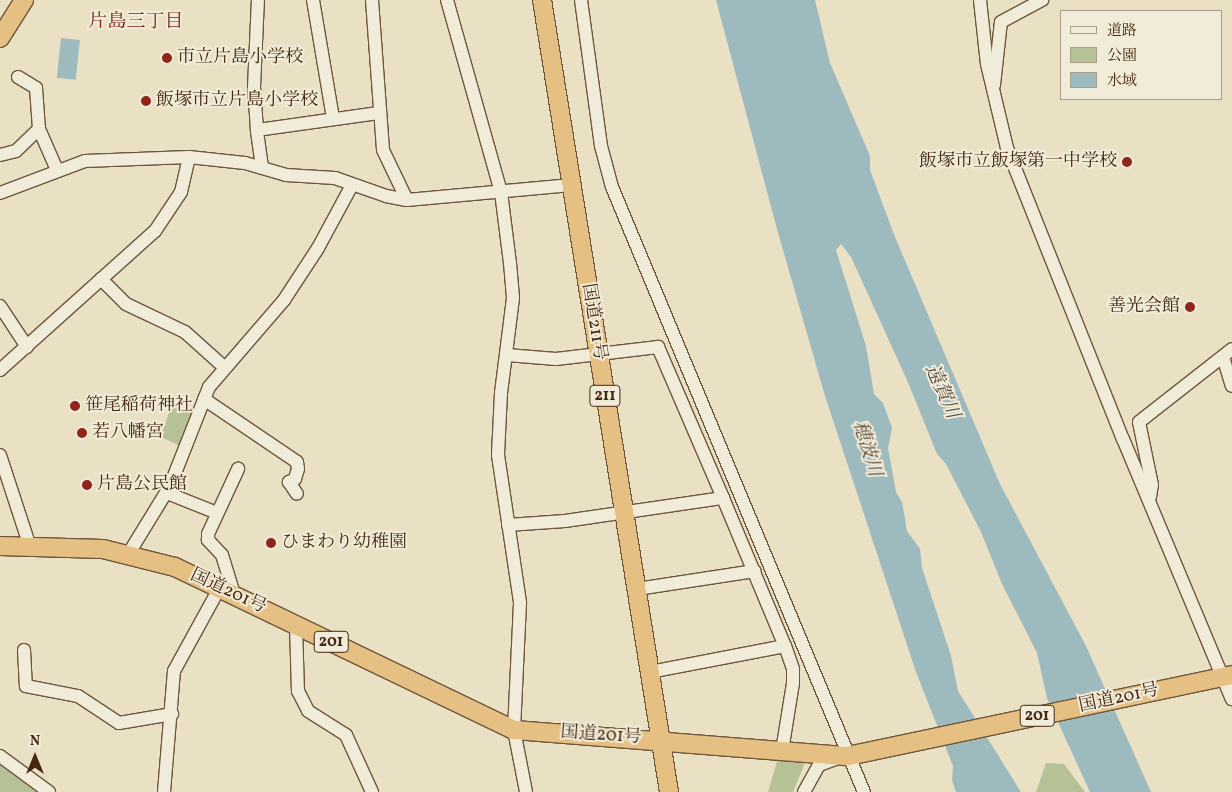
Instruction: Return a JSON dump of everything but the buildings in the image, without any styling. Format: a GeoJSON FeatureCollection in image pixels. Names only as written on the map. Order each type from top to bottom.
{"type":"FeatureCollection","features":[{"type":"Feature","properties":{"kind":"highway"},"geometry":{"type":"LineString","coordinates":[[0,16],[10,0]]}},
{"type":"Feature","properties":{"kind":"highway"},"geometry":{"type":"LineString","coordinates":[[0,38],[24,0]]}},
{"type":"Feature","properties":{"kind":"highway","name":"国道211号"},"geometry":{"type":"LineString","coordinates":[[542,0],[669,792]]}},
{"type":"Feature","properties":{"kind":"highway","name":"国道201号"},"geometry":{"type":"LineString","coordinates":[[0,546],[103,549],[129,553],[175,567],[227,590],[514,730],[854,755],[1223,677]]}},
{"type":"Feature","properties":{"kind":"street"},"geometry":{"type":"LineString","coordinates":[[258,0],[254,87],[262,167]]}},
{"type":"Feature","properties":{"kind":"street"},"geometry":{"type":"LineString","coordinates":[[313,0],[333,118]]}},
{"type":"Feature","properties":{"kind":"street"},"geometry":{"type":"LineString","coordinates":[[372,0],[378,113],[383,150],[407,200]]}},
{"type":"Feature","properties":{"kind":"street"},"geometry":{"type":"LineString","coordinates":[[447,0],[501,192],[513,298],[498,455],[520,603],[514,730],[526,792]]}},
{"type":"Feature","properties":{"kind":"street"},"geometry":{"type":"LineString","coordinates":[[581,0],[601,146],[612,187],[854,755],[864,792]]}},
{"type":"Feature","properties":{"kind":"street"},"geometry":{"type":"LineString","coordinates":[[980,0],[993,94],[1007,148],[1232,699]]}},
{"type":"Feature","properties":{"kind":"street"},"geometry":{"type":"LineString","coordinates":[[993,94],[1001,22],[1042,0]]}},
{"type":"Feature","properties":{"kind":"street"},"geometry":{"type":"LineString","coordinates":[[18,77],[36,88],[39,129],[57,170]]}},
{"type":"Feature","properties":{"kind":"street"},"geometry":{"type":"LineString","coordinates":[[257,130],[378,113]]}},
{"type":"Feature","properties":{"kind":"street"},"geometry":{"type":"LineString","coordinates":[[0,155],[16,151],[39,129]]}},
{"type":"Feature","properties":{"kind":"street"},"geometry":{"type":"LineString","coordinates":[[0,193],[85,161],[189,157],[262,167],[286,176],[335,178],[352,185],[407,200],[571,185]]}},
{"type":"Feature","properties":{"kind":"street"},"geometry":{"type":"LineString","coordinates":[[0,370],[155,231],[170,212],[188,174],[189,157]]}},
{"type":"Feature","properties":{"kind":"street"},"geometry":{"type":"LineString","coordinates":[[129,553],[167,493],[204,398],[224,367],[284,300],[318,248],[352,185]]}},
{"type":"Feature","properties":{"kind":"street"},"geometry":{"type":"LineString","coordinates":[[101,279],[126,304],[185,332],[224,367]]}},
{"type":"Feature","properties":{"kind":"street"},"geometry":{"type":"LineString","coordinates":[[0,306],[27,347]]}},
{"type":"Feature","properties":{"kind":"street"},"geometry":{"type":"LineString","coordinates":[[507,355],[556,359],[599,356],[658,347],[755,571],[793,669],[793,683],[782,751]]}},
{"type":"Feature","properties":{"kind":"street"},"geometry":{"type":"LineString","coordinates":[[1150,499],[1152,485],[1139,422],[1227,353],[1232,386]]}},
{"type":"Feature","properties":{"kind":"street"},"geometry":{"type":"LineString","coordinates":[[204,398],[297,462],[295,479],[289,482],[297,494]]}},
{"type":"Feature","properties":{"kind":"street"},"geometry":{"type":"LineString","coordinates":[[1,459],[30,546]]}},
{"type":"Feature","properties":{"kind":"street"},"geometry":{"type":"LineString","coordinates":[[164,792],[172,714],[174,671],[227,590],[222,555],[208,540],[217,512],[238,469]]}},
{"type":"Feature","properties":{"kind":"street"},"geometry":{"type":"LineString","coordinates":[[167,493],[217,512]]}},
{"type":"Feature","properties":{"kind":"street"},"geometry":{"type":"LineString","coordinates":[[508,526],[625,513],[723,498]]}},
{"type":"Feature","properties":{"kind":"street"},"geometry":{"type":"LineString","coordinates":[[637,589],[755,571]]}},
{"type":"Feature","properties":{"kind":"street"},"geometry":{"type":"LineString","coordinates":[[296,625],[298,691],[308,711],[346,735],[372,792]]}},
{"type":"Feature","properties":{"kind":"street"},"geometry":{"type":"LineString","coordinates":[[650,672],[785,646]]}},
{"type":"Feature","properties":{"kind":"street"},"geometry":{"type":"LineString","coordinates":[[24,650],[26,686],[78,696],[118,723],[172,714]]}},
{"type":"Feature","properties":{"kind":"street"},"geometry":{"type":"LineString","coordinates":[[804,792],[819,765],[854,755]]}},
{"type":"Feature","properties":{"kind":"street"},"geometry":{"type":"LineString","coordinates":[[0,756],[49,792]]}},
{"type":"Feature","properties":{"kind":"green space"},"geometry":{"type":"Polygon","coordinates":[[[172,403],[194,415],[180,446],[161,437],[172,403]]]}},
{"type":"Feature","properties":{"kind":"green space"},"geometry":{"type":"Polygon","coordinates":[[[778,758],[805,763],[793,792],[768,792],[778,758]]]}},
{"type":"Feature","properties":{"kind":"green space"},"geometry":{"type":"Polygon","coordinates":[[[0,760],[43,792],[0,792],[0,760]]]}},
{"type":"Feature","properties":{"kind":"green space"},"geometry":{"type":"Polygon","coordinates":[[[1046,763],[1064,764],[1085,792],[1036,792],[1046,763]]]}},
{"type":"Feature","properties":{"kind":"water"},"geometry":{"type":"Polygon","coordinates":[[[716,0],[815,0],[830,63],[870,156],[870,170],[895,237],[1000,484],[1086,646],[1151,792],[1090,792],[1047,698],[1037,653],[1002,584],[981,532],[946,464],[937,454],[907,380],[851,257],[841,244],[836,250],[866,346],[874,394],[883,403],[892,428],[888,448],[896,492],[902,502],[907,531],[920,549],[922,568],[951,656],[958,691],[1021,792],[956,792],[952,780],[953,766],[916,672],[825,396],[777,229],[716,0]]]}},
{"type":"Feature","properties":{"kind":"water"},"geometry":{"type":"Polygon","coordinates":[[[61,38],[80,40],[76,80],[57,78],[61,38]]]}},
{"type":"Feature","properties":{"kind":"place","name":"市立片島小学校"},"geometry":{"type":"Point","coordinates":[167,58]}},
{"type":"Feature","properties":{"kind":"place","name":"飯塚市立片島小学校"},"geometry":{"type":"Point","coordinates":[146,101]}},
{"type":"Feature","properties":{"kind":"place","name":"飯塚市立飯塚第一中学校"},"geometry":{"type":"Point","coordinates":[1127,162]}},
{"type":"Feature","properties":{"kind":"place","name":"善光会館"},"geometry":{"type":"Point","coordinates":[1190,307]}},
{"type":"Feature","properties":{"kind":"place","name":"笹尾稲荷神社"},"geometry":{"type":"Point","coordinates":[75,406]}},
{"type":"Feature","properties":{"kind":"place","name":"若八幡宮"},"geometry":{"type":"Point","coordinates":[82,433]}},
{"type":"Feature","properties":{"kind":"place","name":"片島公民館"},"geometry":{"type":"Point","coordinates":[87,485]}},
{"type":"Feature","properties":{"kind":"place","name":"ひまわり幼稚園"},"geometry":{"type":"Point","coordinates":[271,543]}},
{"type":"Feature","properties":{"kind":"district","name":"片島三丁目"},"geometry":{"type":"Point","coordinates":[136,23]}},
{"type":"Feature","properties":{"kind":"water label","name":"遠賀川"},"geometry":{"type":"Point","coordinates":[941,392]}},
{"type":"Feature","properties":{"kind":"water label","name":"穂波川"},"geometry":{"type":"Point","coordinates":[866,449]}}]}
